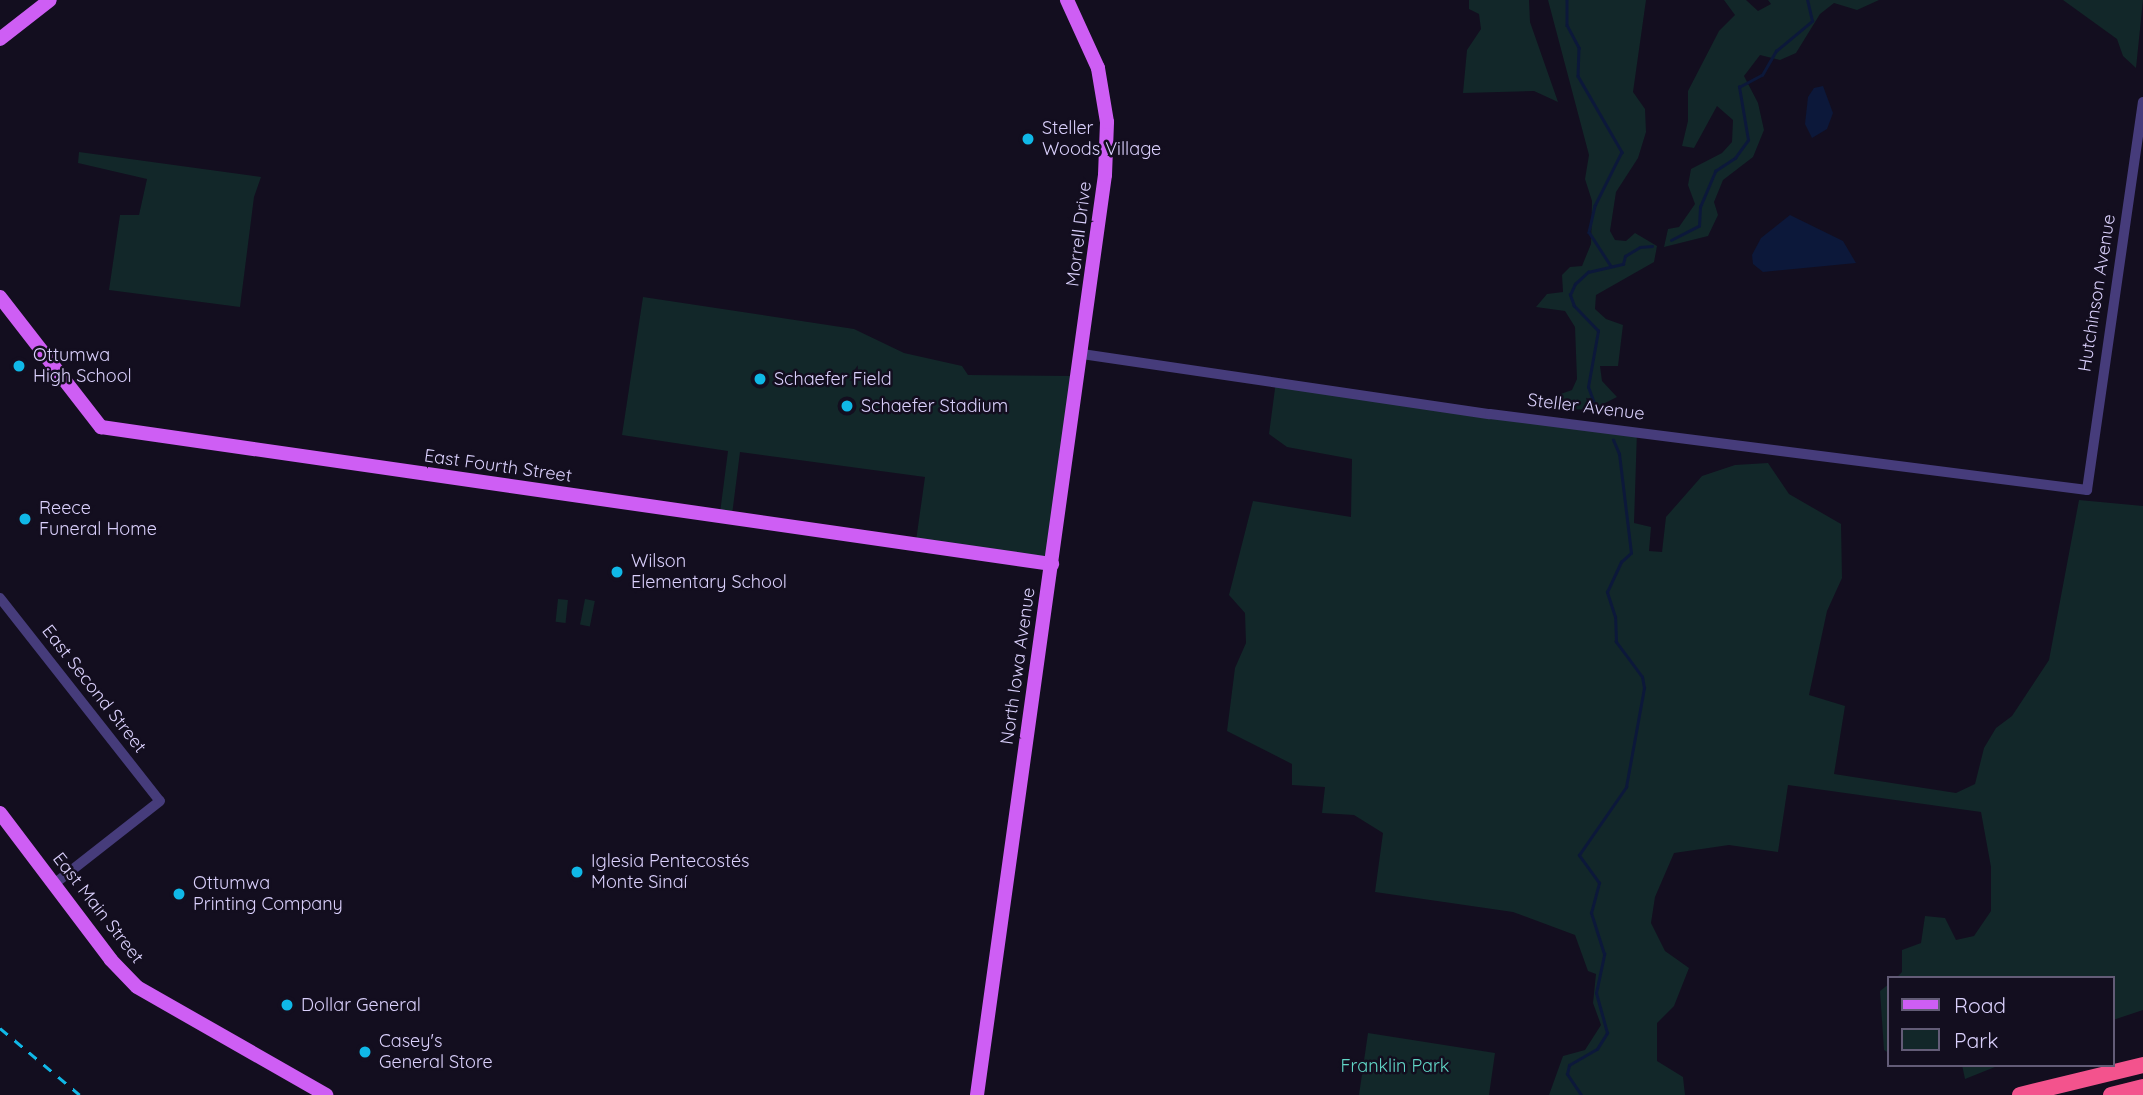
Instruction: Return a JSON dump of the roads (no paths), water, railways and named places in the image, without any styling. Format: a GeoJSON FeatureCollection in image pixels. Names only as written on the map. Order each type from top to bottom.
{"type":"FeatureCollection","features":[{"type":"Feature","properties":{"kind":"highway"},"geometry":{"type":"LineString","coordinates":[[2020,1095],[2143,1065]]}},
{"type":"Feature","properties":{"kind":"highway"},"geometry":{"type":"LineString","coordinates":[[2111,1095],[2143,1087]]}},
{"type":"Feature","properties":{"kind":"main road"},"geometry":{"type":"LineString","coordinates":[[0,39],[50,0]]}},
{"type":"Feature","properties":{"kind":"main road","name":"Morrell Drive"},"geometry":{"type":"LineString","coordinates":[[1067,0],[1098,68],[1107,122],[1105,175],[1082,354]]}},
{"type":"Feature","properties":{"kind":"main road","name":"East Fourth Street"},"geometry":{"type":"LineString","coordinates":[[0,297],[101,427],[1052,564]]}},
{"type":"Feature","properties":{"kind":"main road","name":"North Iowa Avenue"},"geometry":{"type":"LineString","coordinates":[[977,1095],[1082,354]]}},
{"type":"Feature","properties":{"kind":"main road","name":"East Main Street"},"geometry":{"type":"LineString","coordinates":[[0,813],[110,960],[137,987],[326,1095]]}},
{"type":"Feature","properties":{"kind":"street","name":"Hutchinson Avenue"},"geometry":{"type":"LineString","coordinates":[[2087,490],[2143,102]]}},
{"type":"Feature","properties":{"kind":"street","name":"Steller Avenue"},"geometry":{"type":"LineString","coordinates":[[1082,354],[1490,414],[2087,490]]}},
{"type":"Feature","properties":{"kind":"street","name":"East Second Street"},"geometry":{"type":"LineString","coordinates":[[0,598],[160,801],[54,884]]}},
{"type":"Feature","properties":{"kind":"water"},"geometry":{"type":"Polygon","coordinates":[[[1823,86],[1833,113],[1827,129],[1812,138],[1805,124],[1808,97],[1814,88],[1823,86]]]}},
{"type":"Feature","properties":{"kind":"water"},"geometry":{"type":"Polygon","coordinates":[[[1790,215],[1843,241],[1856,263],[1763,272],[1753,264],[1752,255],[1761,238],[1790,215]]]}},
{"type":"Feature","properties":{"kind":"waterway"},"geometry":{"type":"LineString","coordinates":[[1567,0],[1567,25],[1579,48],[1578,76],[1622,152],[1595,206],[1589,232],[1611,266]]}},
{"type":"Feature","properties":{"kind":"waterway"},"geometry":{"type":"LineString","coordinates":[[1671,240],[1699,226],[1700,207],[1715,171],[1735,158],[1748,140],[1739,87],[1762,75],[1776,51],[1812,21],[1807,0]]}},
{"type":"Feature","properties":{"kind":"waterway"},"geometry":{"type":"LineString","coordinates":[[1595,406],[1588,387],[1598,331],[1574,306],[1570,295],[1575,284],[1588,272],[1623,264],[1625,256],[1640,247],[1652,246]]}},
{"type":"Feature","properties":{"kind":"waterway"},"geometry":{"type":"LineString","coordinates":[[1581,1095],[1567,1074],[1569,1065],[1597,1049],[1607,1033],[1596,993],[1604,954],[1591,913],[1599,883],[1579,855],[1626,787],[1644,688],[1642,677],[1616,642],[1615,617],[1607,592],[1621,562],[1631,553],[1619,454],[1613,440]]}},
{"type":"Feature","properties":{"kind":"railway"},"geometry":{"type":"LineString","coordinates":[[0,1028],[80,1095]]}},
{"type":"Feature","properties":{"kind":"place","name":"Steller Woods Village"},"geometry":{"type":"Point","coordinates":[1028,139]}},
{"type":"Feature","properties":{"kind":"place","name":"Ottumwa High School"},"geometry":{"type":"Point","coordinates":[19,366]}},
{"type":"Feature","properties":{"kind":"place","name":"Schaefer Field"},"geometry":{"type":"Point","coordinates":[760,379]}},
{"type":"Feature","properties":{"kind":"place","name":"Schaefer Stadium"},"geometry":{"type":"Point","coordinates":[847,406]}},
{"type":"Feature","properties":{"kind":"place","name":"Reece Funeral Home"},"geometry":{"type":"Point","coordinates":[25,519]}},
{"type":"Feature","properties":{"kind":"place","name":"Wilson Elementary School"},"geometry":{"type":"Point","coordinates":[617,572]}},
{"type":"Feature","properties":{"kind":"place","name":"Iglesia Pentecostés Monte Sinaí"},"geometry":{"type":"Point","coordinates":[577,872]}},
{"type":"Feature","properties":{"kind":"place","name":"Ottumwa Printing Company"},"geometry":{"type":"Point","coordinates":[179,894]}},
{"type":"Feature","properties":{"kind":"place","name":"Dollar General"},"geometry":{"type":"Point","coordinates":[287,1005]}},
{"type":"Feature","properties":{"kind":"place","name":"Casey's General Store"},"geometry":{"type":"Point","coordinates":[365,1052]}},
{"type":"Feature","properties":{"kind":"park label","name":"Franklin Park"},"geometry":{"type":"Point","coordinates":[1395,1066]}}]}
